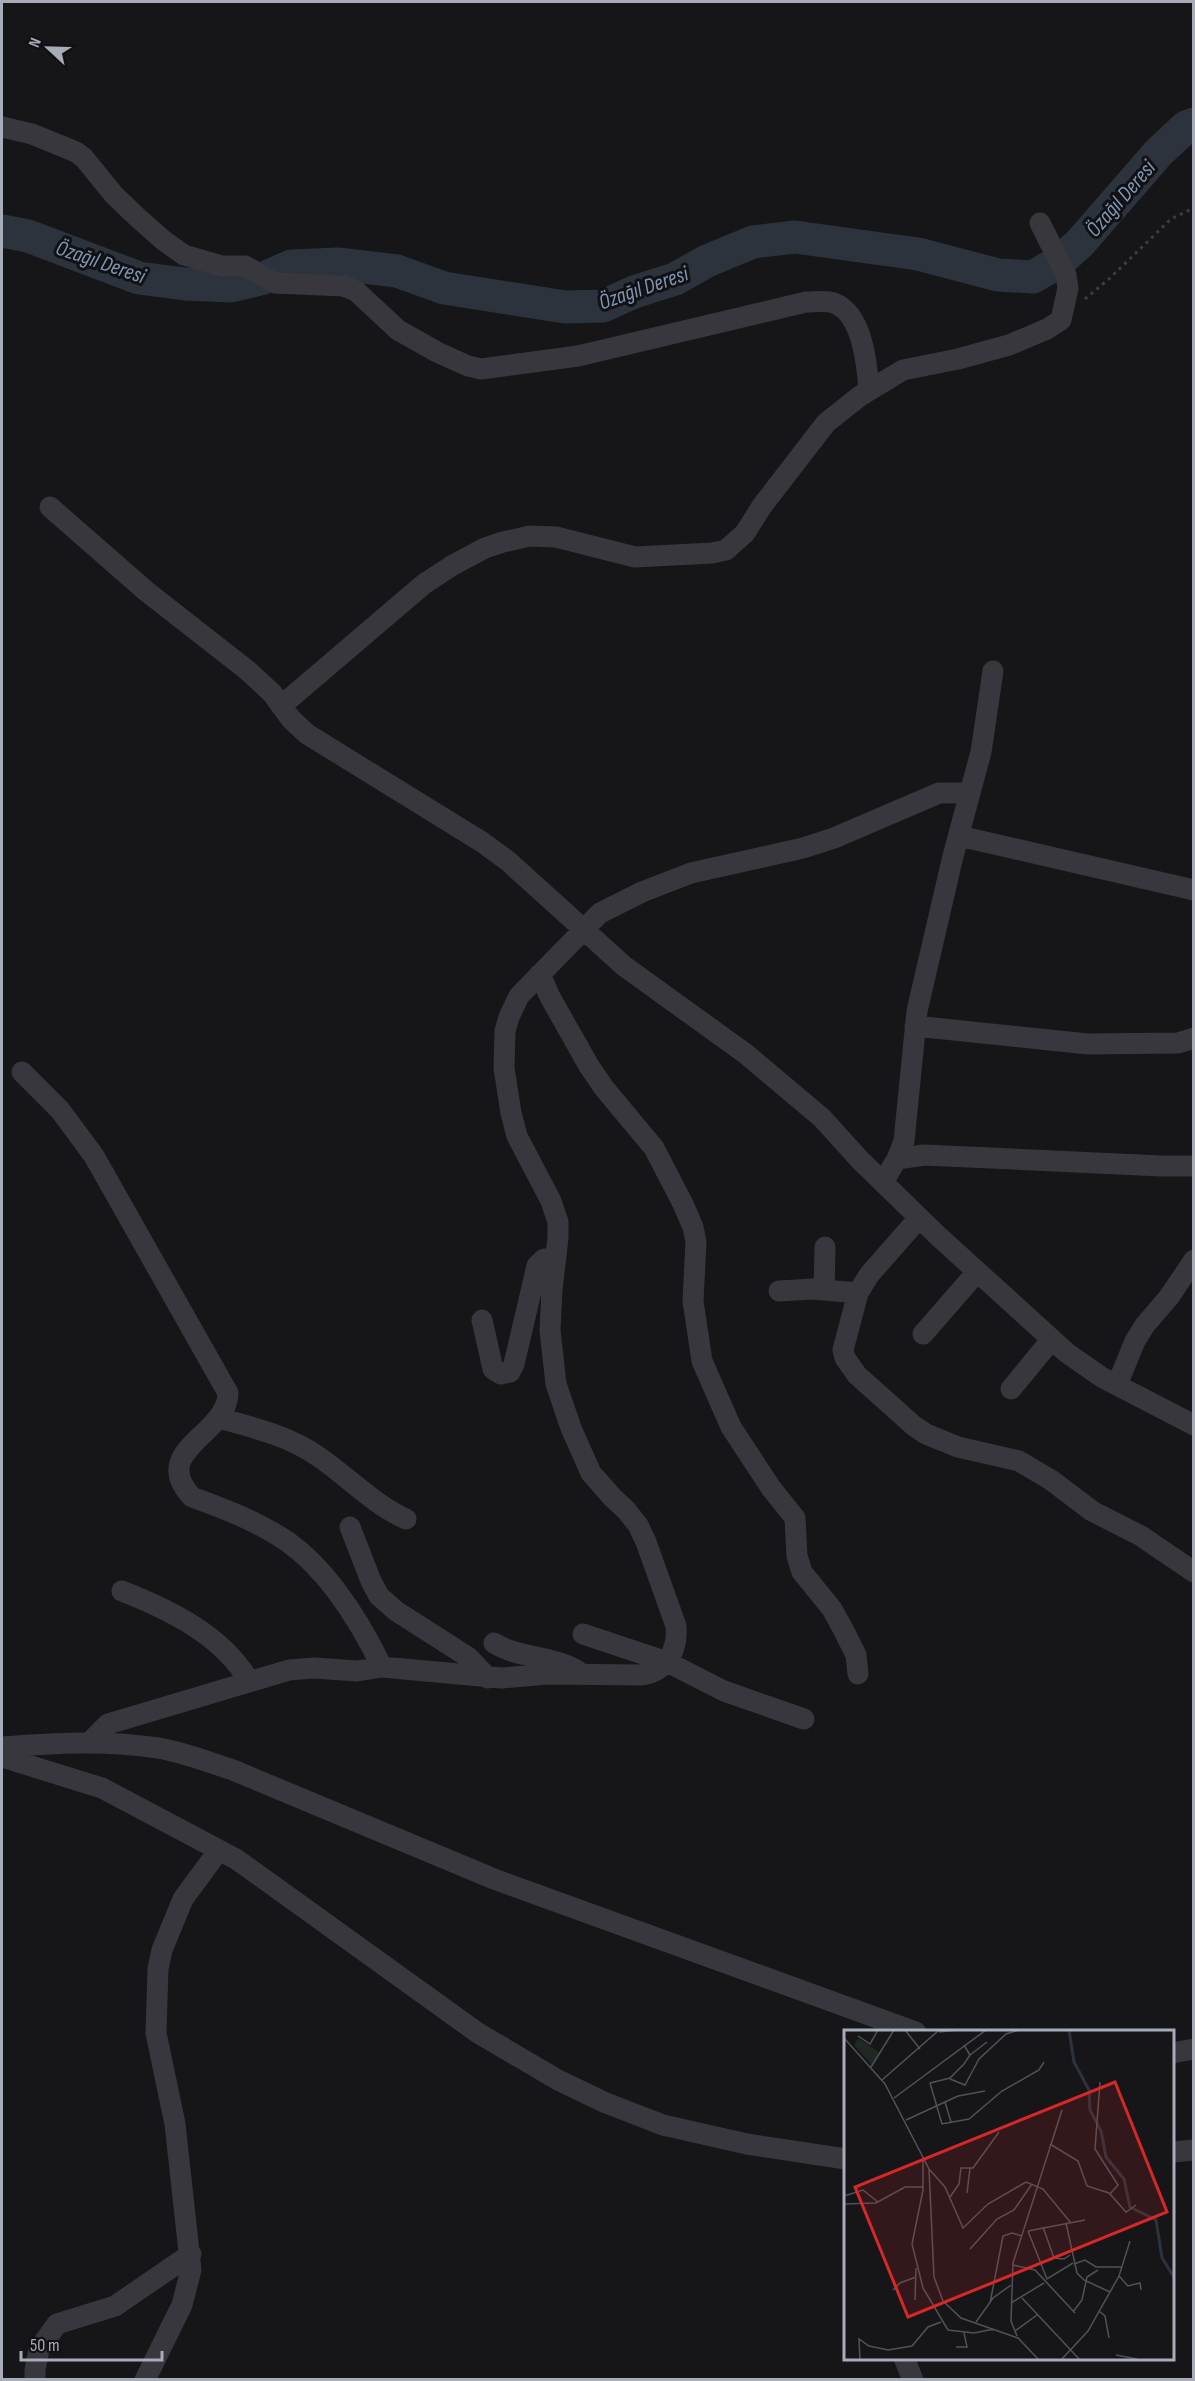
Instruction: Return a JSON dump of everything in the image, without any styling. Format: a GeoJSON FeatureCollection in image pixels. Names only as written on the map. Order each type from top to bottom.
{"type":"FeatureCollection","features":[{"type":"Feature","properties":{"kind":"street"},"geometry":{"type":"LineString","coordinates":[[2,127],[32,134],[76,152],[137,217],[184,255],[222,266],[245,266],[275,283],[344,286],[356,291],[398,330],[468,366],[489,370],[578,356],[806,302],[824,301],[842,308],[854,323],[865,350],[869,390]]}},
{"type":"Feature","properties":{"kind":"street"},"geometry":{"type":"LineString","coordinates":[[281,706],[424,584],[453,564],[485,548],[530,536],[556,537],[635,557],[718,552],[732,547],[745,533],[762,506],[826,423],[869,390],[903,370],[958,359],[1009,345],[1047,329],[1061,320],[1068,288],[1066,275],[1040,223]]}},
{"type":"Feature","properties":{"kind":"street"},"geometry":{"type":"LineString","coordinates":[[50,507],[146,591],[247,669],[272,693],[307,734],[482,842],[508,861],[624,966],[746,1054],[783,1084],[822,1118],[919,1218],[1067,1353],[1117,1385],[1194,1425]]}},
{"type":"Feature","properties":{"kind":"street"},"geometry":{"type":"LineString","coordinates":[[883,1182],[897,1159],[904,1141],[915,1026],[928,960],[981,752],[993,671]]}},
{"type":"Feature","properties":{"kind":"street"},"geometry":{"type":"LineString","coordinates":[[90,1742],[108,1725],[289,1670],[314,1668],[357,1671],[382,1667],[488,1678],[582,1673],[642,1675],[652,1673],[667,1662],[677,1639],[676,1626],[646,1542],[638,1525],[591,1473],[571,1428],[556,1384],[550,1330],[558,1222],[518,1136],[511,1113],[504,1068],[504,1040],[509,1017],[526,987],[607,909],[667,881],[691,873],[803,848],[834,838],[939,793],[970,793]]}},
{"type":"Feature","properties":{"kind":"street"},"geometry":{"type":"LineString","coordinates":[[959,836],[1194,890]]}},
{"type":"Feature","properties":{"kind":"street"},"geometry":{"type":"LineString","coordinates":[[540,974],[550,997],[589,1066],[604,1088],[654,1148],[683,1204],[693,1227],[696,1242],[693,1301],[702,1361],[731,1427],[771,1488],[795,1518],[797,1556],[802,1572],[832,1609],[843,1629],[856,1655],[858,1674]]}},
{"type":"Feature","properties":{"kind":"street"},"geometry":{"type":"LineString","coordinates":[[915,1026],[1088,1044],[1178,1043],[1194,1038]]}},
{"type":"Feature","properties":{"kind":"street"},"geometry":{"type":"LineString","coordinates":[[22,1072],[60,1110],[94,1156],[228,1393],[228,1404],[181,1459],[179,1479],[184,1488],[192,1497],[259,1525],[297,1549],[321,1573],[346,1604],[382,1667]]}},
{"type":"Feature","properties":{"kind":"street"},"geometry":{"type":"LineString","coordinates":[[897,1159],[944,1156],[1194,1166]]}},
{"type":"Feature","properties":{"kind":"street"},"geometry":{"type":"LineString","coordinates":[[919,1218],[869,1275],[858,1293],[843,1350],[845,1358],[857,1375],[914,1426],[941,1442],[1019,1461],[1052,1480],[1092,1510],[1141,1536],[1194,1572]]}},
{"type":"Feature","properties":{"kind":"street"},"geometry":{"type":"LineString","coordinates":[[824,1290],[825,1247]]}},
{"type":"Feature","properties":{"kind":"street"},"geometry":{"type":"LineString","coordinates":[[482,1320],[493,1369],[501,1374],[510,1372],[514,1365],[537,1266],[544,1259],[556,1257]]}},
{"type":"Feature","properties":{"kind":"street"},"geometry":{"type":"LineString","coordinates":[[1117,1385],[1135,1341],[1194,1260]]}},
{"type":"Feature","properties":{"kind":"street"},"geometry":{"type":"LineString","coordinates":[[923,1334],[977,1272]]}},
{"type":"Feature","properties":{"kind":"street"},"geometry":{"type":"LineString","coordinates":[[779,1291],[824,1290],[858,1293]]}},
{"type":"Feature","properties":{"kind":"street"},"geometry":{"type":"LineString","coordinates":[[1011,1389],[1052,1339]]}},
{"type":"Feature","properties":{"kind":"street"},"geometry":{"type":"LineString","coordinates":[[218,1418],[271,1434],[317,1456],[379,1504],[406,1519]]}},
{"type":"Feature","properties":{"kind":"street"},"geometry":{"type":"LineString","coordinates":[[350,1527],[379,1596],[396,1611],[468,1657],[488,1678]]}},
{"type":"Feature","properties":{"kind":"street"},"geometry":{"type":"LineString","coordinates":[[122,1591],[173,1614],[203,1633],[225,1649],[242,1668],[249,1681]]}},
{"type":"Feature","properties":{"kind":"street"},"geometry":{"type":"LineString","coordinates":[[583,1634],[667,1662],[724,1691],[804,1719]]}},
{"type":"Feature","properties":{"kind":"street"},"geometry":{"type":"LineString","coordinates":[[494,1643],[506,1650],[549,1658],[567,1664],[582,1673]]}},
{"type":"Feature","properties":{"kind":"street"},"geometry":{"type":"LineString","coordinates":[[2,1747],[90,1742],[159,1748],[233,1770],[494,1879],[913,2030]]}},
{"type":"Feature","properties":{"kind":"street"},"geometry":{"type":"LineString","coordinates":[[2,1757],[102,1788],[219,1850],[256,1873],[458,2019],[558,2080],[633,2115],[663,2125],[747,2144],[844,2159]]}},
{"type":"Feature","properties":{"kind":"street"},"geometry":{"type":"LineString","coordinates":[[145,2379],[182,2305],[191,2270],[175,2124],[156,2033],[156,1989],[162,1950],[183,1899],[219,1850]]}},
{"type":"Feature","properties":{"kind":"street"},"geometry":{"type":"LineString","coordinates":[[1174,2053],[1194,2049]]}},
{"type":"Feature","properties":{"kind":"street"},"geometry":{"type":"LineString","coordinates":[[1174,2152],[1194,2150]]}},
{"type":"Feature","properties":{"kind":"street"},"geometry":{"type":"LineString","coordinates":[[824,2156],[844,2170]]}},
{"type":"Feature","properties":{"kind":"street"},"geometry":{"type":"LineString","coordinates":[[35,2379],[39,2349],[57,2324],[115,2306],[191,2254]]}},
{"type":"Feature","properties":{"kind":"street"},"geometry":{"type":"LineString","coordinates":[[905,2360],[913,2379]]}},
{"type":"Feature","properties":{"kind":"path"},"geometry":{"type":"LineString","coordinates":[[1061,320],[1110,278],[1171,219],[1194,208]]}},
{"type":"Feature","properties":{"kind":"waterway","name":"Özağıl Deresi"},"geometry":{"type":"LineString","coordinates":[[2,231],[28,236],[139,278],[185,284],[231,286],[264,278],[291,266],[338,264],[397,271],[444,288],[565,307],[603,306],[634,292],[675,279],[707,261],[753,242],[795,237],[918,254],[998,275],[1033,277],[1060,261],[1080,243],[1159,152],[1186,127],[1194,124]]}}]}
